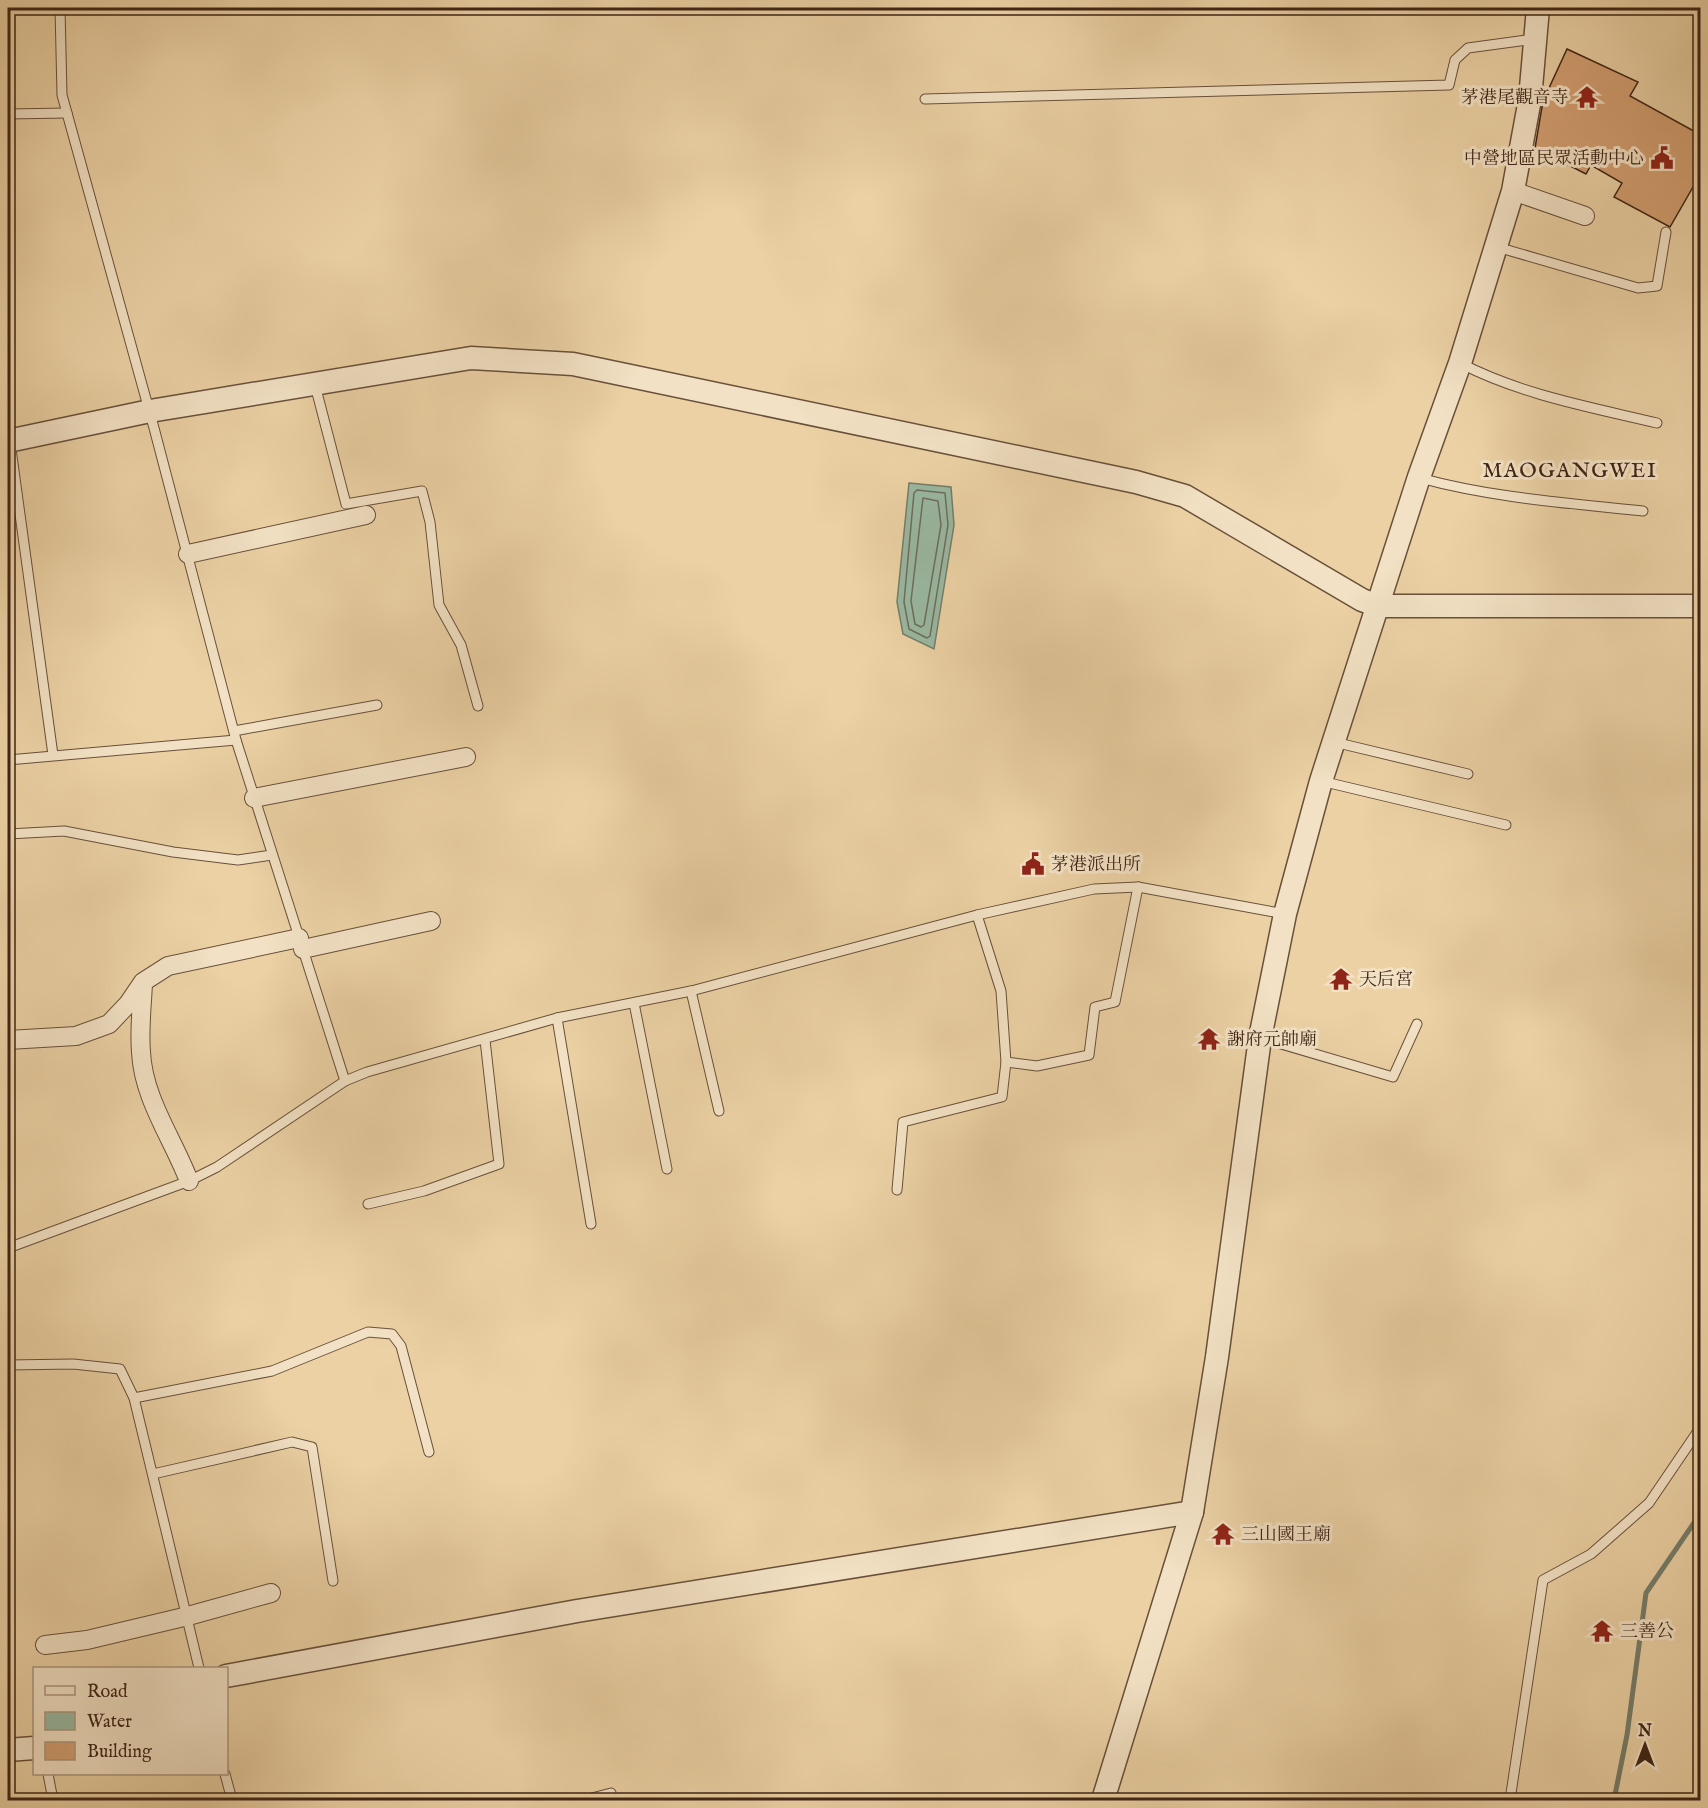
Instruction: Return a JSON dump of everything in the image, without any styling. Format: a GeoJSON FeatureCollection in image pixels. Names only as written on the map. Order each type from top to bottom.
{"type":"FeatureCollection","features":[{"type":"Feature","properties":{"kind":"street"},"geometry":{"type":"LineString","coordinates":[[1103,1800],[1192,1512],[1217,1358],[1260,1038],[1285,914],[1320,781],[1419,477],[1460,363],[1513,191],[1530,99],[1538,8]]}},
{"type":"Feature","properties":{"kind":"street"},"geometry":{"type":"LineString","coordinates":[[1513,191],[1585,216]]}},
{"type":"Feature","properties":{"kind":"street"},"geometry":{"type":"LineString","coordinates":[[8,436],[471,358],[573,364],[1066,467],[1185,496],[1362,600],[1378,606],[1701,606]]}},
{"type":"Feature","properties":{"kind":"street"},"geometry":{"type":"LineString","coordinates":[[188,554],[366,515]]}},
{"type":"Feature","properties":{"kind":"street"},"geometry":{"type":"LineString","coordinates":[[254,798],[466,757]]}},
{"type":"Feature","properties":{"kind":"street"},"geometry":{"type":"LineString","coordinates":[[8,1040],[76,1036],[109,1024],[128,1004],[143,981],[168,966],[431,921]]}},
{"type":"Feature","properties":{"kind":"street"},"geometry":{"type":"LineString","coordinates":[[143,981],[141,1054],[154,1107],[177,1150],[189,1181]]}},
{"type":"Feature","properties":{"kind":"street"},"geometry":{"type":"LineString","coordinates":[[228,1676],[577,1611],[1192,1512]]}},
{"type":"Feature","properties":{"kind":"street"},"geometry":{"type":"LineString","coordinates":[[45,1646],[87,1640],[271,1593]]}},
{"type":"Feature","properties":{"kind":"street"},"geometry":{"type":"LineString","coordinates":[[8,1750],[33,1748]]}},
{"type":"Feature","properties":{"kind":"lane"},"geometry":{"type":"LineString","coordinates":[[60,8],[63,95],[67,113],[150,411],[235,736],[345,1081]]}},
{"type":"Feature","properties":{"kind":"lane"},"geometry":{"type":"LineString","coordinates":[[926,99],[1449,85],[1455,60],[1468,48],[1534,39]]}},
{"type":"Feature","properties":{"kind":"lane"},"geometry":{"type":"LineString","coordinates":[[8,114],[67,113]]}},
{"type":"Feature","properties":{"kind":"lane"},"geometry":{"type":"LineString","coordinates":[[1497,247],[1638,288],[1657,286],[1666,232]]}},
{"type":"Feature","properties":{"kind":"lane"},"geometry":{"type":"LineString","coordinates":[[1460,363],[1481,374],[1544,397],[1657,423]]}},
{"type":"Feature","properties":{"kind":"lane"},"geometry":{"type":"LineString","coordinates":[[314,383],[346,504],[422,491],[430,522],[438,605],[460,645],[478,706]]}},
{"type":"Feature","properties":{"kind":"lane"},"geometry":{"type":"LineString","coordinates":[[8,436],[53,755]]}},
{"type":"Feature","properties":{"kind":"lane"},"geometry":{"type":"LineString","coordinates":[[1419,477],[1461,489],[1643,512]]}},
{"type":"Feature","properties":{"kind":"lane"},"geometry":{"type":"LineString","coordinates":[[8,760],[235,736],[376,705]]}},
{"type":"Feature","properties":{"kind":"lane"},"geometry":{"type":"LineString","coordinates":[[1334,742],[1468,774]]}},
{"type":"Feature","properties":{"kind":"lane"},"geometry":{"type":"LineString","coordinates":[[1320,781],[1506,825]]}},
{"type":"Feature","properties":{"kind":"lane"},"geometry":{"type":"LineString","coordinates":[[8,834],[64,831],[173,852],[238,860],[272,855]]}},
{"type":"Feature","properties":{"kind":"lane"},"geometry":{"type":"LineString","coordinates":[[1006,1062],[1037,1066],[1089,1055],[1095,1007],[1115,1002],[1138,886]]}},
{"type":"Feature","properties":{"kind":"lane"},"geometry":{"type":"LineString","coordinates":[[8,1248],[189,1181],[217,1167],[345,1081],[367,1072],[557,1018],[691,991],[977,915],[1094,889],[1138,886],[1285,914]]}},
{"type":"Feature","properties":{"kind":"lane"},"geometry":{"type":"LineString","coordinates":[[897,1190],[903,1122],[1002,1097],[1006,1062],[1001,991],[977,915]]}},
{"type":"Feature","properties":{"kind":"lane"},"geometry":{"type":"LineString","coordinates":[[691,991],[718,1111]]}},
{"type":"Feature","properties":{"kind":"lane"},"geometry":{"type":"LineString","coordinates":[[634,1003],[668,1170]]}},
{"type":"Feature","properties":{"kind":"lane"},"geometry":{"type":"LineString","coordinates":[[557,1018],[591,1224]]}},
{"type":"Feature","properties":{"kind":"lane"},"geometry":{"type":"LineString","coordinates":[[1260,1038],[1393,1077],[1417,1024]]}},
{"type":"Feature","properties":{"kind":"lane"},"geometry":{"type":"LineString","coordinates":[[368,1204],[424,1191],[499,1164],[485,1040]]}},
{"type":"Feature","properties":{"kind":"lane"},"geometry":{"type":"LineString","coordinates":[[134,1398],[272,1371],[368,1332],[392,1334],[401,1346],[429,1452]]}},
{"type":"Feature","properties":{"kind":"lane"},"geometry":{"type":"LineString","coordinates":[[8,1365],[73,1364],[120,1369],[134,1398],[199,1667]]}},
{"type":"Feature","properties":{"kind":"lane"},"geometry":{"type":"LineString","coordinates":[[1510,1800],[1543,1580],[1591,1554],[1649,1503],[1701,1428]]}},
{"type":"Feature","properties":{"kind":"lane"},"geometry":{"type":"LineString","coordinates":[[153,1474],[292,1442],[312,1447],[333,1581]]}},
{"type":"Feature","properties":{"kind":"lane"},"geometry":{"type":"LineString","coordinates":[[48,1775],[53,1800]]}},
{"type":"Feature","properties":{"kind":"lane"},"geometry":{"type":"LineString","coordinates":[[226,1775],[232,1800]]}},
{"type":"Feature","properties":{"kind":"lane"},"geometry":{"type":"LineString","coordinates":[[584,1800],[611,1793]]}},
{"type":"Feature","properties":{"kind":"water"},"geometry":{"type":"Polygon","coordinates":[[[909,483],[951,487],[954,525],[934,649],[903,634],[897,602],[909,483]]]}},
{"type":"Feature","properties":{"kind":"building"},"geometry":{"type":"Polygon","coordinates":[[[1567,49],[1638,82],[1630,96],[1701,135],[1701,173],[1670,227],[1614,197],[1622,183],[1591,165],[1586,174],[1535,148],[1543,101],[1567,49]]]}},
{"type":"Feature","properties":{"kind":"waterway"},"geometry":{"type":"LineString","coordinates":[[1614,1800],[1627,1735],[1646,1593],[1700,1514]]}},
{"type":"Feature","properties":{"kind":"place","name":"茅港尾觀音寺"},"geometry":{"type":"Point","coordinates":[1587,97]}},
{"type":"Feature","properties":{"kind":"place","name":"中營地區民眾活動中心"},"geometry":{"type":"Point","coordinates":[1662,158]}},
{"type":"Feature","properties":{"kind":"place","name":"茅港派出所"},"geometry":{"type":"Point","coordinates":[1033,864]}},
{"type":"Feature","properties":{"kind":"place","name":"天后宮"},"geometry":{"type":"Point","coordinates":[1341,979]}},
{"type":"Feature","properties":{"kind":"place","name":"謝府元帥廟"},"geometry":{"type":"Point","coordinates":[1209,1039]}},
{"type":"Feature","properties":{"kind":"place","name":"三山國王廟"},"geometry":{"type":"Point","coordinates":[1223,1534]}},
{"type":"Feature","properties":{"kind":"place","name":"三善公"},"geometry":{"type":"Point","coordinates":[1602,1631]}},
{"type":"Feature","properties":{"kind":"district","name":"MAOGANGWEI"},"geometry":{"type":"Point","coordinates":[1570,470]}}]}
